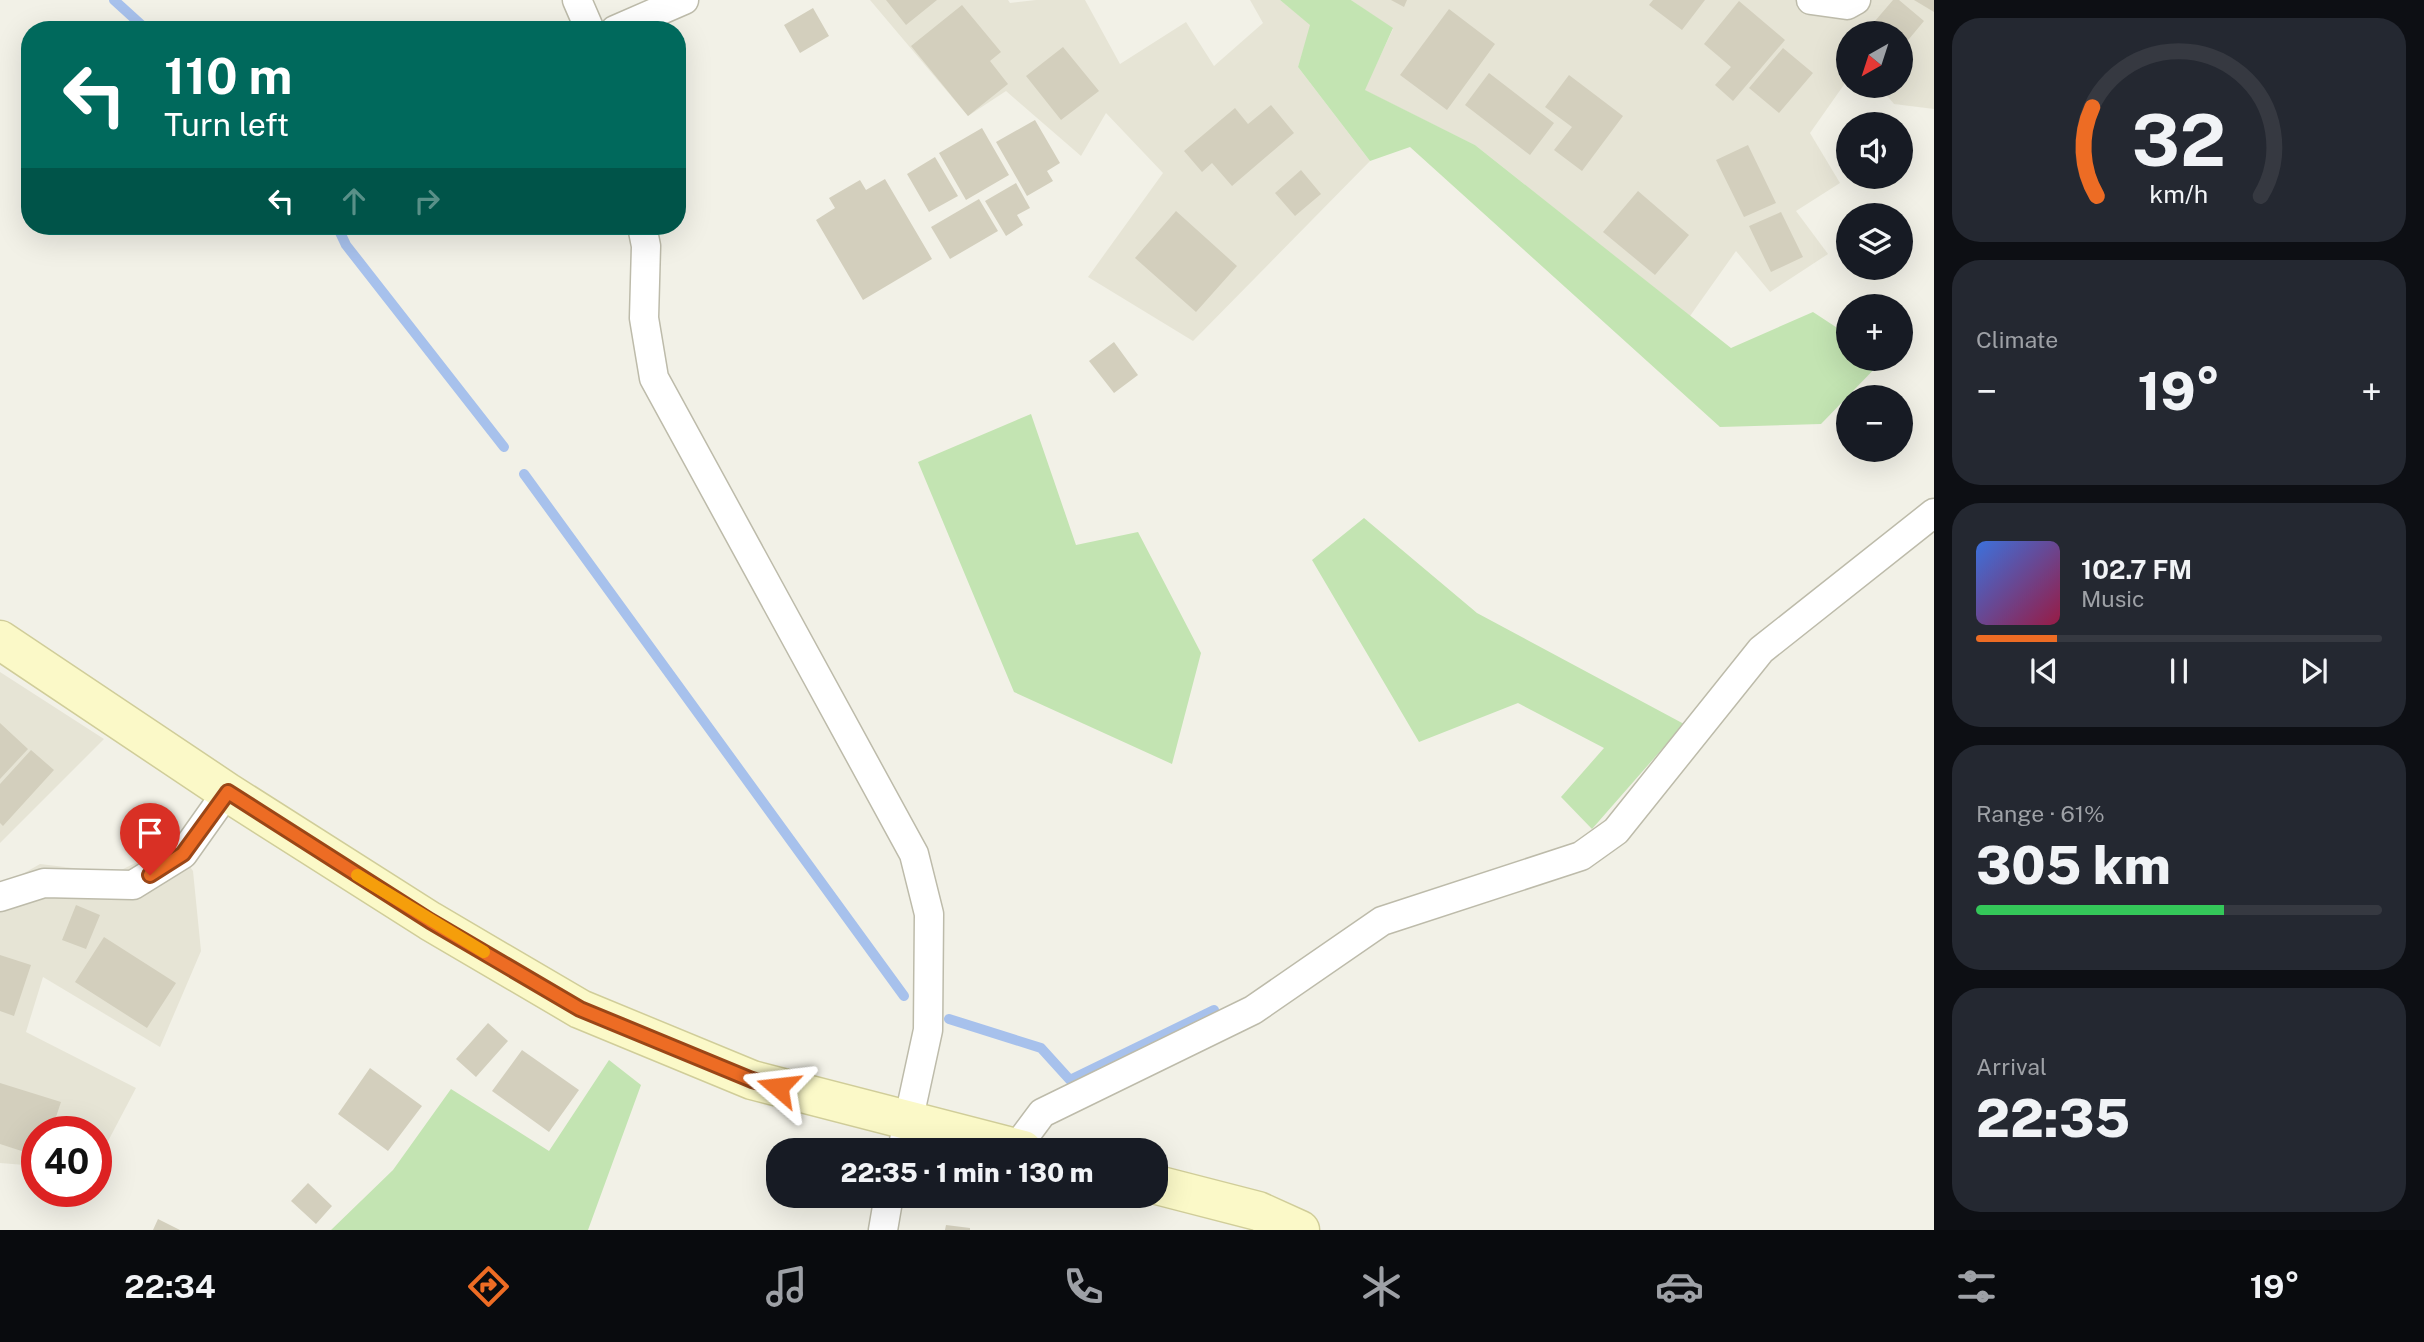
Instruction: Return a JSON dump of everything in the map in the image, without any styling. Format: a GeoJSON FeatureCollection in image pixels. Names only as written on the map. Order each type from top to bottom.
{"type":"FeatureCollection","features":[{"type":"Feature","properties":{"kind":"street"},"geometry":{"type":"LineString","coordinates":[[577,0],[586,21]]}},
{"type":"Feature","properties":{"kind":"street"},"geometry":{"type":"LineString","coordinates":[[636,21],[684,0]]}},
{"type":"Feature","properties":{"kind":"street"},"geometry":{"type":"LineString","coordinates":[[1811,0],[1847,5],[1856,0]]}},
{"type":"Feature","properties":{"kind":"street"},"geometry":{"type":"LineString","coordinates":[[0,640],[228,792],[430,921],[580,1009],[752,1080],[906,1136],[928,1030],[929,914],[914,854],[654,378],[644,318],[646,246],[644,235]]}},
{"type":"Feature","properties":{"kind":"street"},"geometry":{"type":"LineString","coordinates":[[1026,1138],[1042,1113],[1253,1010],[1382,921],[1581,856],[1616,831],[1760,650],[1934,513]]}},
{"type":"Feature","properties":{"kind":"street"},"geometry":{"type":"LineString","coordinates":[[0,897],[44,883],[133,886],[183,854],[228,792]]}},
{"type":"Feature","properties":{"kind":"street"},"geometry":{"type":"LineString","coordinates":[[1168,1188],[1258,1211],[1300,1230]]}},
{"type":"Feature","properties":{"kind":"street"},"geometry":{"type":"LineString","coordinates":[[883,1230],[887,1208]]}},
{"type":"Feature","properties":{"kind":"shaded area"},"geometry":{"type":"Polygon","coordinates":[[[870,0],[1008,0],[1010,3],[1085,0],[1120,64],[1186,22],[1214,66],[1263,23],[1250,0],[1280,0],[1311,25],[1298,67],[1370,161],[1193,341],[1088,277],[1163,173],[1106,113],[1081,156],[1006,91],[968,116],[870,0]]]}},
{"type":"Feature","properties":{"kind":"shaded area"},"geometry":{"type":"Polygon","coordinates":[[[1351,0],[1934,0],[1934,109],[1894,104],[1889,98],[1913,98],[1913,21],[1836,21],[1836,96],[1810,133],[1836,176],[1836,186],[1796,211],[1828,254],[1770,292],[1736,251],[1690,316],[1475,145],[1364,90],[1393,29],[1351,0]]]}},
{"type":"Feature","properties":{"kind":"shaded area"},"geometry":{"type":"Polygon","coordinates":[[[0,672],[104,739],[0,843],[0,672]]]}},
{"type":"Feature","properties":{"kind":"shaded area"},"geometry":{"type":"Polygon","coordinates":[[[174,844],[193,871],[201,951],[160,1047],[43,977],[26,1032],[136,1088],[112,1134],[112,1116],[21,1116],[21,1165],[0,1163],[0,887],[40,864],[115,873],[174,844]]]}},
{"type":"Feature","properties":{"kind":"green space"},"geometry":{"type":"Polygon","coordinates":[[[1280,0],[1351,0],[1393,28],[1365,90],[1475,145],[1731,348],[1813,312],[1836,327],[1836,371],[1872,371],[1859,385],[1836,385],[1836,409],[1821,424],[1720,427],[1410,147],[1370,161],[1298,67],[1310,25],[1280,0]]]}},
{"type":"Feature","properties":{"kind":"green space"},"geometry":{"type":"Polygon","coordinates":[[[1031,414],[1076,545],[1138,532],[1201,653],[1172,764],[1014,692],[918,462],[1031,414]]]}},
{"type":"Feature","properties":{"kind":"green space"},"geometry":{"type":"Polygon","coordinates":[[[1364,518],[1477,613],[1684,724],[1592,829],[1561,797],[1604,748],[1518,703],[1419,742],[1312,560],[1364,518]]]}},
{"type":"Feature","properties":{"kind":"green space"},"geometry":{"type":"Polygon","coordinates":[[[609,1060],[641,1085],[588,1230],[331,1230],[393,1170],[451,1089],[549,1151],[609,1060]]]}},
{"type":"Feature","properties":{"kind":"building"},"geometry":{"type":"Polygon","coordinates":[[[886,0],[937,0],[906,25],[886,0]]]}},
{"type":"Feature","properties":{"kind":"building"},"geometry":{"type":"Polygon","coordinates":[[[1391,0],[1407,0],[1404,7],[1391,0]]]}},
{"type":"Feature","properties":{"kind":"building"},"geometry":{"type":"Polygon","coordinates":[[[1653,0],[1705,0],[1682,30],[1649,5],[1653,0]]]}},
{"type":"Feature","properties":{"kind":"building"},"geometry":{"type":"Polygon","coordinates":[[[1893,0],[1899,0],[1924,21],[1913,34],[1913,21],[1875,21],[1893,0]]]}},
{"type":"Feature","properties":{"kind":"building"},"geometry":{"type":"Polygon","coordinates":[[[1914,0],[1934,0],[1934,12],[1914,0]]]}},
{"type":"Feature","properties":{"kind":"building"},"geometry":{"type":"Polygon","coordinates":[[[1739,1],[1785,40],[1733,101],[1715,85],[1731,67],[1704,44],[1739,1]]]}},
{"type":"Feature","properties":{"kind":"building"},"geometry":{"type":"Polygon","coordinates":[[[962,5],[1001,52],[990,61],[1008,84],[968,116],[911,46],[962,5]]]}},
{"type":"Feature","properties":{"kind":"building"},"geometry":{"type":"Polygon","coordinates":[[[813,8],[829,36],[800,53],[784,25],[813,8]]]}},
{"type":"Feature","properties":{"kind":"building"},"geometry":{"type":"Polygon","coordinates":[[[1449,9],[1495,44],[1447,110],[1400,75],[1449,9]]]}},
{"type":"Feature","properties":{"kind":"building"},"geometry":{"type":"Polygon","coordinates":[[[1063,47],[1099,91],[1061,120],[1026,76],[1063,47]]]}},
{"type":"Feature","properties":{"kind":"building"},"geometry":{"type":"Polygon","coordinates":[[[1783,48],[1813,73],[1779,113],[1749,88],[1783,48]]]}},
{"type":"Feature","properties":{"kind":"building"},"geometry":{"type":"Polygon","coordinates":[[[1489,73],[1554,123],[1530,155],[1465,105],[1489,73]]]}},
{"type":"Feature","properties":{"kind":"building"},"geometry":{"type":"Polygon","coordinates":[[[1569,75],[1623,116],[1582,171],[1554,150],[1572,127],[1545,107],[1569,75]]]}},
{"type":"Feature","properties":{"kind":"building"},"geometry":{"type":"Polygon","coordinates":[[[1271,105],[1294,133],[1232,186],[1212,163],[1202,172],[1184,151],[1235,108],[1248,124],[1271,105]]]}},
{"type":"Feature","properties":{"kind":"building"},"geometry":{"type":"Polygon","coordinates":[[[1035,120],[1060,163],[1047,171],[1053,181],[1027,196],[996,142],[1035,120]]]}},
{"type":"Feature","properties":{"kind":"building"},"geometry":{"type":"Polygon","coordinates":[[[982,128],[1009,175],[966,200],[939,153],[982,128]]]}},
{"type":"Feature","properties":{"kind":"building"},"geometry":{"type":"Polygon","coordinates":[[[1748,145],[1776,203],[1744,217],[1716,160],[1748,145]]]}},
{"type":"Feature","properties":{"kind":"building"},"geometry":{"type":"Polygon","coordinates":[[[935,157],[958,196],[929,212],[907,174],[935,157]]]}},
{"type":"Feature","properties":{"kind":"building"},"geometry":{"type":"Polygon","coordinates":[[[1301,170],[1321,194],[1295,216],[1275,193],[1301,170]]]}},
{"type":"Feature","properties":{"kind":"building"},"geometry":{"type":"Polygon","coordinates":[[[885,179],[932,259],[863,300],[816,220],[835,208],[829,198],[860,180],[866,190],[885,179]]]}},
{"type":"Feature","properties":{"kind":"building"},"geometry":{"type":"Polygon","coordinates":[[[1016,183],[1030,208],[1017,215],[1023,225],[1006,236],[985,201],[1016,183]]]}},
{"type":"Feature","properties":{"kind":"building"},"geometry":{"type":"Polygon","coordinates":[[[1638,191],[1689,235],[1655,275],[1603,232],[1638,191]]]}},
{"type":"Feature","properties":{"kind":"building"},"geometry":{"type":"Polygon","coordinates":[[[979,199],[998,231],[950,259],[931,227],[979,199]]]}},
{"type":"Feature","properties":{"kind":"building"},"geometry":{"type":"Polygon","coordinates":[[[1176,211],[1237,266],[1196,312],[1135,258],[1176,211]]]}},
{"type":"Feature","properties":{"kind":"building"},"geometry":{"type":"Polygon","coordinates":[[[1781,212],[1803,257],[1771,272],[1749,226],[1781,212]]]}},
{"type":"Feature","properties":{"kind":"building"},"geometry":{"type":"Polygon","coordinates":[[[1114,342],[1138,375],[1114,393],[1089,361],[1114,342]]]}},
{"type":"Feature","properties":{"kind":"building"},"geometry":{"type":"Polygon","coordinates":[[[0,723],[28,749],[0,779],[0,723]]]}},
{"type":"Feature","properties":{"kind":"building"},"geometry":{"type":"Polygon","coordinates":[[[31,750],[54,770],[3,826],[0,823],[0,784],[31,750]]]}},
{"type":"Feature","properties":{"kind":"building"},"geometry":{"type":"Polygon","coordinates":[[[76,905],[100,915],[86,949],[62,940],[76,905]]]}},
{"type":"Feature","properties":{"kind":"building"},"geometry":{"type":"Polygon","coordinates":[[[104,937],[176,983],[147,1028],[75,982],[104,937]]]}},
{"type":"Feature","properties":{"kind":"building"},"geometry":{"type":"Polygon","coordinates":[[[0,955],[31,965],[14,1016],[0,1011],[0,955]]]}},
{"type":"Feature","properties":{"kind":"building"},"geometry":{"type":"Polygon","coordinates":[[[488,1023],[508,1041],[476,1077],[456,1059],[488,1023]]]}},
{"type":"Feature","properties":{"kind":"building"},"geometry":{"type":"Polygon","coordinates":[[[522,1050],[579,1090],[549,1132],[492,1091],[522,1050]]]}},
{"type":"Feature","properties":{"kind":"building"},"geometry":{"type":"Polygon","coordinates":[[[370,1068],[422,1106],[388,1151],[338,1114],[370,1068]]]}},
{"type":"Feature","properties":{"kind":"building"},"geometry":{"type":"Polygon","coordinates":[[[0,1083],[61,1102],[56,1116],[21,1116],[21,1151],[0,1144],[0,1083]]]}},
{"type":"Feature","properties":{"kind":"building"},"geometry":{"type":"Polygon","coordinates":[[[308,1183],[332,1206],[316,1224],[291,1201],[308,1183]]]}},
{"type":"Feature","properties":{"kind":"building"},"geometry":{"type":"Polygon","coordinates":[[[158,1219],[180,1230],[153,1230],[158,1219]]]}},
{"type":"Feature","properties":{"kind":"building"},"geometry":{"type":"Polygon","coordinates":[[[946,1225],[970,1228],[970,1230],[945,1230],[946,1225]]]}},
{"type":"Feature","properties":{"kind":"waterway"},"geometry":{"type":"LineString","coordinates":[[114,0],[137,21]]}},
{"type":"Feature","properties":{"kind":"waterway"},"geometry":{"type":"LineString","coordinates":[[341,235],[346,245],[504,447]]}},
{"type":"Feature","properties":{"kind":"waterway"},"geometry":{"type":"LineString","coordinates":[[524,474],[904,996]]}},
{"type":"Feature","properties":{"kind":"waterway"},"geometry":{"type":"LineString","coordinates":[[949,1019],[1041,1048],[1070,1080],[1214,1010]]}},
{"type":"Feature","properties":{"kind":"slow traffic"},"geometry":{"type":"LineString","coordinates":[[357,875],[484,952]]}},
{"type":"Feature","properties":{"kind":"route"},"geometry":{"type":"LineString","coordinates":[[150,875],[183,854],[228,792],[430,921],[580,1009],[752,1080],[778,1087]]}}]}
